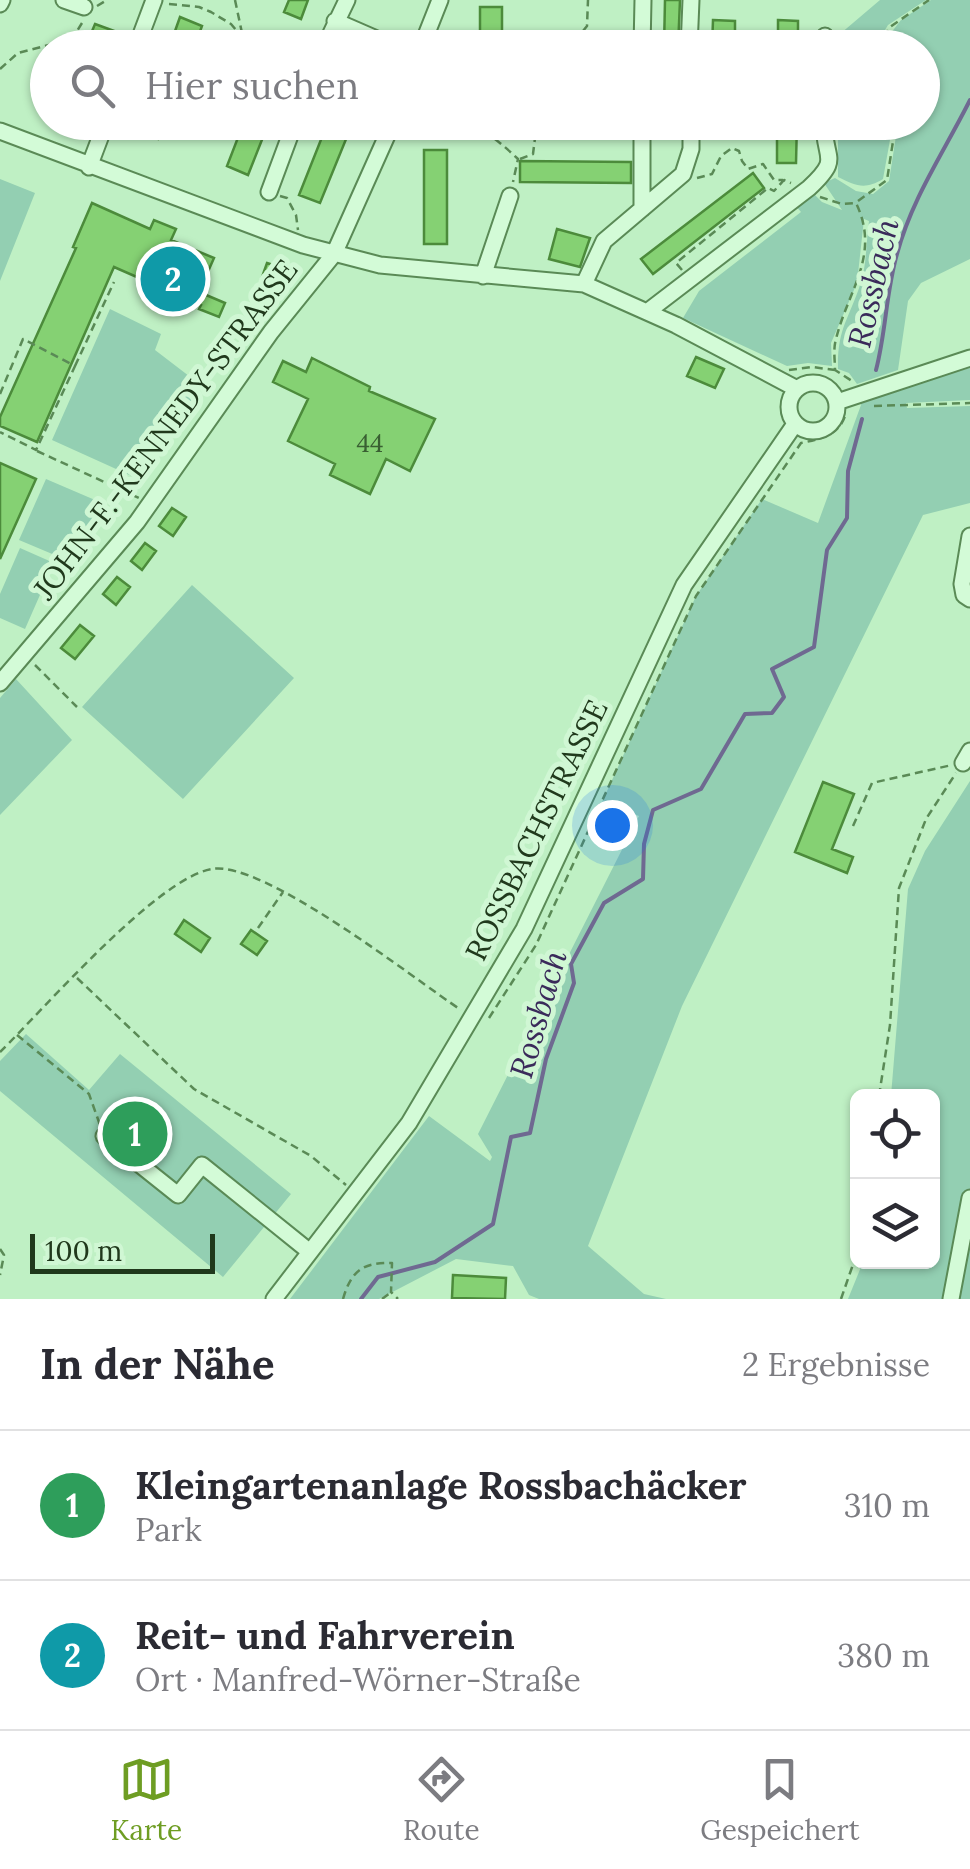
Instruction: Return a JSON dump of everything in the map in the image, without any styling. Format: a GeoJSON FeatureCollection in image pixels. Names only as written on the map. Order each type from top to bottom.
{"type":"FeatureCollection","features":[{"type":"Feature","properties":{"kind":"street"},"geometry":{"type":"LineString","coordinates":[[64,0],[87,12]]}},
{"type":"Feature","properties":{"kind":"street"},"geometry":{"type":"LineString","coordinates":[[144,30],[156,0]]}},
{"type":"Feature","properties":{"kind":"street"},"geometry":{"type":"LineString","coordinates":[[331,30],[347,0]]}},
{"type":"Feature","properties":{"kind":"street"},"geometry":{"type":"LineString","coordinates":[[429,30],[440,0]]}},
{"type":"Feature","properties":{"kind":"street"},"geometry":{"type":"LineString","coordinates":[[642,0],[642,30]]}},
{"type":"Feature","properties":{"kind":"street"},"geometry":{"type":"LineString","coordinates":[[690,0],[690,30]]}},
{"type":"Feature","properties":{"kind":"street"},"geometry":{"type":"LineString","coordinates":[[335,21],[356,30]]}},
{"type":"Feature","properties":{"kind":"street"},"geometry":{"type":"LineString","coordinates":[[0,131],[88,167],[334,254],[380,266],[584,284],[797,389]]}},
{"type":"Feature","properties":{"kind":"street"},"geometry":{"type":"LineString","coordinates":[[88,167],[99,140]]}},
{"type":"Feature","properties":{"kind":"street"},"geometry":{"type":"LineString","coordinates":[[269,192],[288,140]]}},
{"type":"Feature","properties":{"kind":"street","name":"JOHN-F.-KENNEDY-STRASSE"},"geometry":{"type":"LineString","coordinates":[[0,683],[150,503],[271,332],[334,254],[385,140]]}},
{"type":"Feature","properties":{"kind":"street"},"geometry":{"type":"LineString","coordinates":[[642,140],[642,210]]}},
{"type":"Feature","properties":{"kind":"street"},"geometry":{"type":"LineString","coordinates":[[584,284],[604,241],[685,170],[691,140]]}},
{"type":"Feature","properties":{"kind":"street"},"geometry":{"type":"LineString","coordinates":[[646,312],[809,188],[830,166],[826,140]]}},
{"type":"Feature","properties":{"kind":"street"},"geometry":{"type":"LineString","coordinates":[[483,276],[510,196]]}},
{"type":"Feature","properties":{"kind":"street"},"geometry":{"type":"LineString","coordinates":[[837,402],[857,400],[970,358]]}},
{"type":"Feature","properties":{"kind":"street"},"geometry":{"type":"LineString","coordinates":[[820,384],[828,388],[837,402],[836,418],[825,429],[809,432],[795,424],[789,402],[797,389],[820,384]]}},
{"type":"Feature","properties":{"kind":"street","name":"ROSSBACHSTRASSE"},"geometry":{"type":"LineString","coordinates":[[274,1299],[409,1123],[472,1018],[524,929],[684,585],[795,424]]}},
{"type":"Feature","properties":{"kind":"street"},"geometry":{"type":"LineString","coordinates":[[970,536],[962,584],[964,595],[970,600]]}},
{"type":"Feature","properties":{"kind":"street"},"geometry":{"type":"LineString","coordinates":[[104,1136],[178,1195],[202,1165],[310,1252]]}},
{"type":"Feature","properties":{"kind":"street"},"geometry":{"type":"LineString","coordinates":[[952,1299],[970,1198]]}},
{"type":"Feature","properties":{"kind":"path"},"geometry":{"type":"LineString","coordinates":[[77,30],[87,12],[107,0]]}},
{"type":"Feature","properties":{"kind":"path"},"geometry":{"type":"LineString","coordinates":[[156,0],[172,6],[199,7],[236,30]]}},
{"type":"Feature","properties":{"kind":"path"},"geometry":{"type":"LineString","coordinates":[[235,0],[241,30]]}},
{"type":"Feature","properties":{"kind":"path"},"geometry":{"type":"LineString","coordinates":[[584,30],[588,26],[588,0]]}},
{"type":"Feature","properties":{"kind":"path"},"geometry":{"type":"LineString","coordinates":[[888,30],[929,0]]}},
{"type":"Feature","properties":{"kind":"path"},"geometry":{"type":"LineString","coordinates":[[0,68],[18,53],[30,50]]}},
{"type":"Feature","properties":{"kind":"path"},"geometry":{"type":"LineString","coordinates":[[495,140],[518,159]]}},
{"type":"Feature","properties":{"kind":"path"},"geometry":{"type":"LineString","coordinates":[[518,159],[533,154],[535,140]]}},
{"type":"Feature","properties":{"kind":"path"},"geometry":{"type":"LineString","coordinates":[[685,170],[705,178],[732,148],[739,151],[748,169],[763,164],[774,180],[809,188],[822,199],[856,203],[886,180],[893,140]]}},
{"type":"Feature","properties":{"kind":"path"},"geometry":{"type":"LineString","coordinates":[[510,196],[518,159]]}},
{"type":"Feature","properties":{"kind":"path"},"geometry":{"type":"LineString","coordinates":[[676,263],[768,188],[774,191],[784,180]]}},
{"type":"Feature","properties":{"kind":"path"},"geometry":{"type":"LineString","coordinates":[[269,192],[287,198],[296,215],[295,242]]}},
{"type":"Feature","properties":{"kind":"path"},"geometry":{"type":"LineString","coordinates":[[835,370],[834,343],[859,283],[866,224],[856,203]]}},
{"type":"Feature","properties":{"kind":"path"},"geometry":{"type":"LineString","coordinates":[[36,450],[114,282]]}},
{"type":"Feature","properties":{"kind":"path"},"geometry":{"type":"LineString","coordinates":[[0,394],[23,339],[75,366]]}},
{"type":"Feature","properties":{"kind":"path"},"geometry":{"type":"LineString","coordinates":[[781,379],[791,369],[835,370],[854,383],[857,400],[970,403]]}},
{"type":"Feature","properties":{"kind":"path"},"geometry":{"type":"LineString","coordinates":[[0,432],[150,503]]}},
{"type":"Feature","properties":{"kind":"path"},"geometry":{"type":"LineString","coordinates":[[24,654],[77,706]]}},
{"type":"Feature","properties":{"kind":"path"},"geometry":{"type":"LineString","coordinates":[[853,826],[872,784],[967,757]]}},
{"type":"Feature","properties":{"kind":"path"},"geometry":{"type":"LineString","coordinates":[[879,1089],[890,1025],[899,888],[926,820],[967,757]]}},
{"type":"Feature","properties":{"kind":"path"},"geometry":{"type":"LineString","coordinates":[[0,1052],[122,928],[187,878],[212,868],[237,869],[285,890],[472,1018]]}},
{"type":"Feature","properties":{"kind":"path"},"geometry":{"type":"LineString","coordinates":[[258,928],[285,890]]}},
{"type":"Feature","properties":{"kind":"path"},"geometry":{"type":"LineString","coordinates":[[76,977],[194,1089],[311,1156],[355,1193]]}},
{"type":"Feature","properties":{"kind":"path"},"geometry":{"type":"LineString","coordinates":[[18,1035],[88,1094],[104,1136]]}},
{"type":"Feature","properties":{"kind":"path"},"geometry":{"type":"LineString","coordinates":[[0,1249],[4,1256],[0,1275]]}},
{"type":"Feature","properties":{"kind":"path"},"geometry":{"type":"LineString","coordinates":[[343,1299],[356,1270],[370,1262],[392,1263],[391,1292],[398,1299]]}},
{"type":"Feature","properties":{"kind":"path"},"geometry":{"type":"LineString","coordinates":[[841,1299],[851,1269]]}},
{"type":"Feature","properties":{"kind":"path"},"geometry":{"type":"LineString","coordinates":[[382,1299],[391,1292]]}},
{"type":"Feature","properties":{"kind":"green space"},"geometry":{"type":"Polygon","coordinates":[[[880,0],[926,0],[885,30],[845,30],[880,0]]]}},
{"type":"Feature","properties":{"kind":"green space"},"geometry":{"type":"Polygon","coordinates":[[[931,0],[970,0],[970,259],[921,283],[908,301],[898,370],[857,384],[849,373],[838,369],[842,334],[864,270],[869,221],[864,219],[857,283],[831,343],[832,366],[787,366],[683,318],[699,291],[801,212],[795,205],[811,191],[822,202],[842,210],[824,183],[835,178],[856,191],[873,194],[889,181],[895,140],[940,140],[940,30],[893,30],[931,0]]]}},
{"type":"Feature","properties":{"kind":"green space"},"geometry":{"type":"Polygon","coordinates":[[[838,140],[890,140],[883,179],[860,186],[838,177],[838,140]]]}},
{"type":"Feature","properties":{"kind":"green space"},"geometry":{"type":"Polygon","coordinates":[[[0,179],[35,193],[0,281],[0,179]]]}},
{"type":"Feature","properties":{"kind":"green space"},"geometry":{"type":"Polygon","coordinates":[[[110,309],[161,334],[155,350],[202,386],[136,478],[52,440],[110,309]]]}},
{"type":"Feature","properties":{"kind":"green space"},"geometry":{"type":"Polygon","coordinates":[[[970,368],[970,400],[906,403],[907,408],[970,406],[970,503],[923,515],[682,1006],[588,1246],[644,1294],[666,1299],[539,1299],[529,1295],[513,1266],[456,1259],[379,1299],[290,1299],[429,1116],[490,1161],[492,1157],[478,1134],[639,816],[602,802],[696,596],[762,499],[818,523],[861,405],[859,398],[970,368]]]}},
{"type":"Feature","properties":{"kind":"green space"},"geometry":{"type":"Polygon","coordinates":[[[46,479],[102,503],[76,564],[19,540],[46,479]]]}},
{"type":"Feature","properties":{"kind":"green space"},"geometry":{"type":"Polygon","coordinates":[[[20,548],[54,563],[25,629],[0,618],[0,594],[20,548]]]}},
{"type":"Feature","properties":{"kind":"green space"},"geometry":{"type":"Polygon","coordinates":[[[192,585],[294,678],[183,799],[82,707],[192,585]]]}},
{"type":"Feature","properties":{"kind":"green space"},"geometry":{"type":"Polygon","coordinates":[[[16,679],[72,740],[0,815],[0,698],[16,679]]]}},
{"type":"Feature","properties":{"kind":"green space"},"geometry":{"type":"Polygon","coordinates":[[[970,781],[970,1299],[848,1299],[860,1269],[940,1269],[940,1089],[892,1089],[908,889],[925,851],[970,781]]]}},
{"type":"Feature","properties":{"kind":"green space"},"geometry":{"type":"Polygon","coordinates":[[[26,1034],[89,1090],[120,1054],[291,1194],[223,1277],[0,1091],[0,1061],[26,1034]]]}},
{"type":"Feature","properties":{"kind":"building"},"geometry":{"type":"Polygon","coordinates":[[[289,0],[308,0],[301,19],[284,12],[289,0]]]}},
{"type":"Feature","properties":{"kind":"building"},"geometry":{"type":"Polygon","coordinates":[[[665,0],[680,0],[679,30],[664,30],[665,0]]]}},
{"type":"Feature","properties":{"kind":"building"},"geometry":{"type":"Polygon","coordinates":[[[480,7],[502,7],[502,30],[480,30],[480,7]]]}},
{"type":"Feature","properties":{"kind":"building"},"geometry":{"type":"Polygon","coordinates":[[[180,17],[202,26],[201,30],[175,30],[180,17]]]}},
{"type":"Feature","properties":{"kind":"building"},"geometry":{"type":"Polygon","coordinates":[[[713,20],[735,21],[735,30],[713,30],[713,20]]]}},
{"type":"Feature","properties":{"kind":"building"},"geometry":{"type":"Polygon","coordinates":[[[778,20],[798,21],[798,30],[778,30],[778,20]]]}},
{"type":"Feature","properties":{"kind":"building"},"geometry":{"type":"Polygon","coordinates":[[[237,140],[262,140],[248,175],[227,166],[237,140]]]}},
{"type":"Feature","properties":{"kind":"building"},"geometry":{"type":"Polygon","coordinates":[[[321,140],[346,140],[320,203],[299,195],[321,140]]]}},
{"type":"Feature","properties":{"kind":"building"},"geometry":{"type":"Polygon","coordinates":[[[777,140],[797,140],[796,163],[777,163],[777,140]]]}},
{"type":"Feature","properties":{"kind":"building"},"geometry":{"type":"Polygon","coordinates":[[[424,150],[447,150],[447,244],[424,244],[424,150]]]}},
{"type":"Feature","properties":{"kind":"building"},"geometry":{"type":"Polygon","coordinates":[[[520,161],[631,162],[631,183],[520,182],[520,161]]]}},
{"type":"Feature","properties":{"kind":"building"},"geometry":{"type":"Polygon","coordinates":[[[753,173],[764,188],[653,274],[641,259],[753,173]]]}},
{"type":"Feature","properties":{"kind":"building"},"geometry":{"type":"Polygon","coordinates":[[[92,203],[150,229],[154,220],[176,229],[171,240],[214,258],[199,292],[225,303],[219,317],[199,309],[201,305],[114,267],[37,442],[0,426],[0,417],[76,248],[73,247],[92,203]]]}},
{"type":"Feature","properties":{"kind":"building"},"geometry":{"type":"Polygon","coordinates":[[[557,229],[590,238],[580,267],[549,259],[557,229]]]}},
{"type":"Feature","properties":{"kind":"building"},"geometry":{"type":"Polygon","coordinates":[[[267,263],[283,268],[278,285],[261,280],[267,263]]]}},
{"type":"Feature","properties":{"kind":"building"},"geometry":{"type":"Polygon","coordinates":[[[696,357],[724,369],[715,388],[687,376],[696,357]]]}},
{"type":"Feature","properties":{"kind":"building"},"geometry":{"type":"Polygon","coordinates":[[[312,358],[370,387],[369,391],[435,419],[410,471],[386,459],[370,494],[330,475],[335,464],[288,441],[308,399],[273,382],[283,361],[306,372],[312,358]]]}},
{"type":"Feature","properties":{"kind":"building"},"geometry":{"type":"Polygon","coordinates":[[[0,463],[36,479],[0,559],[0,463]]]}},
{"type":"Feature","properties":{"kind":"building"},"geometry":{"type":"Polygon","coordinates":[[[172,508],[186,517],[173,536],[159,526],[172,508]]]}},
{"type":"Feature","properties":{"kind":"building"},"geometry":{"type":"Polygon","coordinates":[[[145,543],[156,551],[142,570],[131,561],[145,543]]]}},
{"type":"Feature","properties":{"kind":"building"},"geometry":{"type":"Polygon","coordinates":[[[117,577],[130,587],[116,605],[103,594],[117,577]]]}},
{"type":"Feature","properties":{"kind":"building"},"geometry":{"type":"Polygon","coordinates":[[[80,625],[94,636],[75,659],[61,648],[80,625]]]}},
{"type":"Feature","properties":{"kind":"building"},"geometry":{"type":"Polygon","coordinates":[[[823,782],[854,794],[832,849],[853,857],[847,873],[795,852],[823,782]]]}},
{"type":"Feature","properties":{"kind":"building"},"geometry":{"type":"Polygon","coordinates":[[[184,920],[210,938],[201,952],[175,934],[184,920]]]}},
{"type":"Feature","properties":{"kind":"building"},"geometry":{"type":"Polygon","coordinates":[[[251,930],[267,941],[257,955],[241,944],[251,930]]]}},
{"type":"Feature","properties":{"kind":"building"},"geometry":{"type":"Polygon","coordinates":[[[453,1275],[506,1278],[505,1299],[452,1298],[453,1275]]]}},
{"type":"Feature","properties":{"kind":"waterway","name":"Rossbach"},"geometry":{"type":"LineString","coordinates":[[876,370],[893,268],[903,233],[970,100]]}},
{"type":"Feature","properties":{"kind":"waterway","name":"Rossbach"},"geometry":{"type":"LineString","coordinates":[[361,1299],[378,1277],[435,1262],[493,1224],[511,1137],[530,1133],[546,1059],[574,983],[571,964],[604,903],[643,879],[644,844],[653,810],[701,789],[745,714],[772,713],[784,697],[772,669],[814,647],[827,550],[847,518],[848,471],[862,419]]}},
{"type":"Feature","properties":{"kind":"place","name":"Reit- und Fahrverein"},"geometry":{"type":"Point","coordinates":[173,279]}},
{"type":"Feature","properties":{"kind":"place","name":"Kleingartenanlage Rossbachäcker"},"geometry":{"type":"Point","coordinates":[135,1134]}}]}
